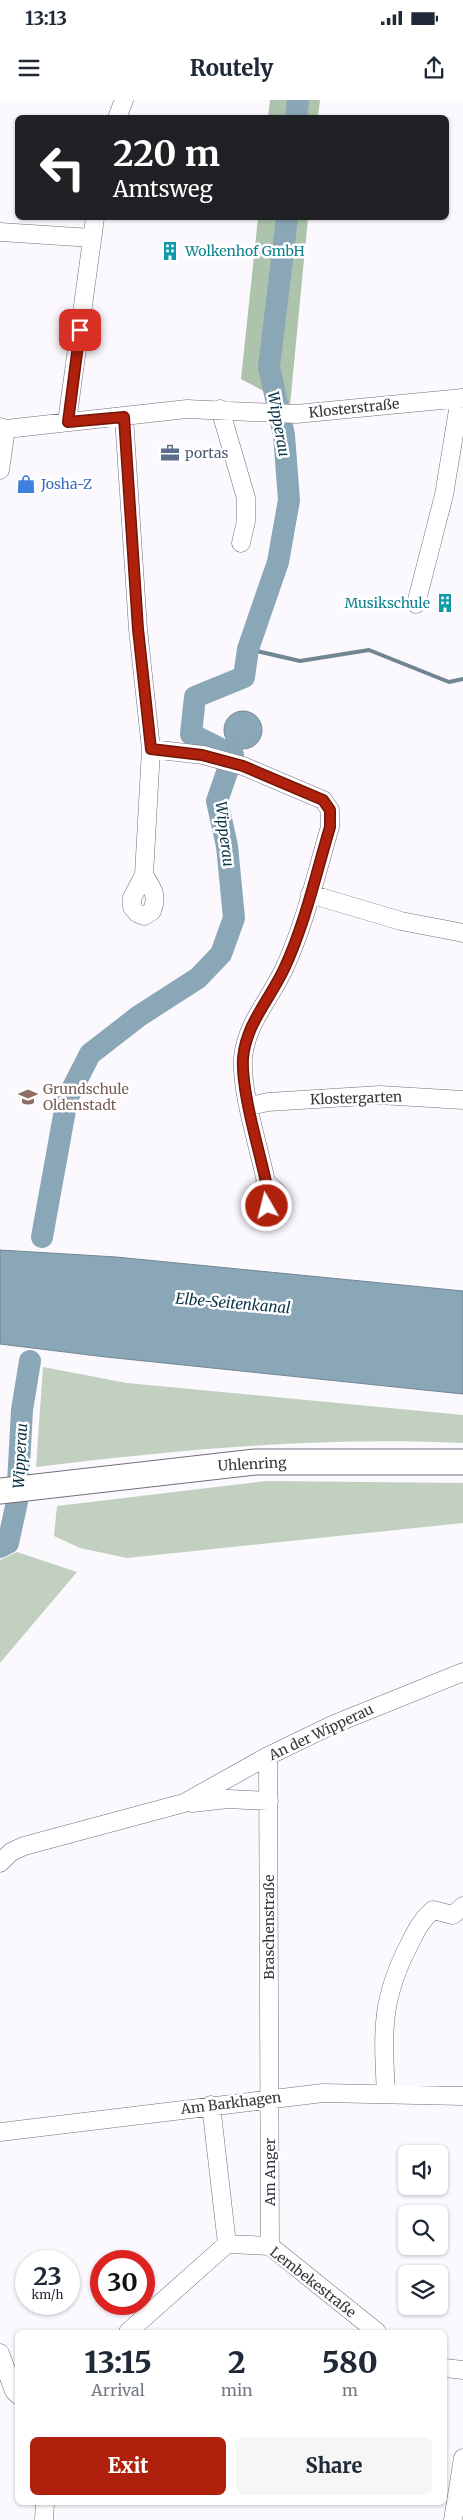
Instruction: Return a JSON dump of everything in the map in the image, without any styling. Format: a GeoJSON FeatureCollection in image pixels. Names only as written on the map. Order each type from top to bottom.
{"type":"FeatureCollection","features":[{"type":"Feature","properties":{"kind":"highway","name":"Uhlenring"},"geometry":{"type":"LineString","coordinates":[[0,1492],[42,1485],[254,1462],[463,1462]]}},
{"type":"Feature","properties":{"kind":"street"},"geometry":{"type":"LineString","coordinates":[[118,115],[124,100]]}},
{"type":"Feature","properties":{"kind":"street"},"geometry":{"type":"LineString","coordinates":[[68,422],[95,220]]}},
{"type":"Feature","properties":{"kind":"street"},"geometry":{"type":"LineString","coordinates":[[0,232],[92,238]]}},
{"type":"Feature","properties":{"kind":"street"},"geometry":{"type":"LineString","coordinates":[[416,604],[444,495],[462,398]]}},
{"type":"Feature","properties":{"kind":"street","name":"Klosterstraße"},"geometry":{"type":"LineString","coordinates":[[3,428],[187,409],[220,409],[296,414],[462,398]]}},
{"type":"Feature","properties":{"kind":"street"},"geometry":{"type":"LineString","coordinates":[[220,409],[246,498],[246,521],[241,543]]}},
{"type":"Feature","properties":{"kind":"street"},"geometry":{"type":"LineString","coordinates":[[124,417],[138,629],[151,749],[144,875]]}},
{"type":"Feature","properties":{"kind":"street"},"geometry":{"type":"LineString","coordinates":[[0,470],[3,428]]}},
{"type":"Feature","properties":{"kind":"street"},"geometry":{"type":"LineString","coordinates":[[151,749],[202,755],[243,766],[323,800],[330,810],[330,827],[284,970],[254,1020],[245,1046],[244,1078],[266,1182]]}},
{"type":"Feature","properties":{"kind":"street"},"geometry":{"type":"LineString","coordinates":[[310,894],[401,921],[463,933]]}},
{"type":"Feature","properties":{"kind":"street","name":"Klostergarten"},"geometry":{"type":"LineString","coordinates":[[250,1106],[268,1102],[380,1095],[463,1100]]}},
{"type":"Feature","properties":{"kind":"street","name":"An der Wipperau"},"geometry":{"type":"LineString","coordinates":[[184,1804],[268,1756],[332,1725],[463,1672]]}},
{"type":"Feature","properties":{"kind":"street","name":"Braschenstraße"},"geometry":{"type":"LineString","coordinates":[[268,1756],[270,2098]]}},
{"type":"Feature","properties":{"kind":"street","name":"An der Wipperau"},"geometry":{"type":"LineString","coordinates":[[0,1863],[11,1852],[24,1846],[184,1804],[228,1799],[268,1801]]}},
{"type":"Feature","properties":{"kind":"street"},"geometry":{"type":"LineString","coordinates":[[386,2094],[383,2037],[386,2006],[394,1974],[422,1919],[433,1910],[453,1915],[463,1906]]}},
{"type":"Feature","properties":{"kind":"street","name":"Am Barkhagen"},"geometry":{"type":"LineString","coordinates":[[0,2132],[211,2105],[323,2093],[463,2096]]}},
{"type":"Feature","properties":{"kind":"street","name":"Am Anger"},"geometry":{"type":"LineString","coordinates":[[270,2098],[270,2246]]}},
{"type":"Feature","properties":{"kind":"street"},"geometry":{"type":"LineString","coordinates":[[130,2330],[227,2244],[211,2105]]}},
{"type":"Feature","properties":{"kind":"street","name":"Lembekestraße"},"geometry":{"type":"LineString","coordinates":[[227,2244],[270,2246],[375,2330]]}},
{"type":"Feature","properties":{"kind":"street"},"geometry":{"type":"LineString","coordinates":[[0,2353],[15,2392]]}},
{"type":"Feature","properties":{"kind":"street"},"geometry":{"type":"LineString","coordinates":[[447,2368],[463,2370]]}},
{"type":"Feature","properties":{"kind":"street"},"geometry":{"type":"LineString","coordinates":[[453,2520],[463,2458]]}},
{"type":"Feature","properties":{"kind":"street"},"geometry":{"type":"LineString","coordinates":[[44,2520],[45,2505]]}},
{"type":"Feature","properties":{"kind":"green space"},"geometry":{"type":"Polygon","coordinates":[[[270,100],[320,100],[318,115],[268,115],[270,100]]]}},
{"type":"Feature","properties":{"kind":"green space"},"geometry":{"type":"Polygon","coordinates":[[[258,220],[308,220],[290,405],[241,379],[258,220]]]}},
{"type":"Feature","properties":{"kind":"green space"},"geometry":{"type":"Polygon","coordinates":[[[43,1367],[127,1383],[463,1415],[463,1443],[356,1441],[302,1443],[196,1450],[36,1467],[43,1367]]]}},
{"type":"Feature","properties":{"kind":"green space"},"geometry":{"type":"Polygon","coordinates":[[[266,1481],[463,1483],[463,1523],[127,1558],[80,1548],[54,1536],[57,1506],[266,1481]]]}},
{"type":"Feature","properties":{"kind":"green space"},"geometry":{"type":"Polygon","coordinates":[[[17,1552],[77,1572],[0,1663],[0,1560],[17,1552]]]}},
{"type":"Feature","properties":{"kind":"water"},"geometry":{"type":"Polygon","coordinates":[[[243,711],[257,716],[262,730],[257,744],[243,749],[229,744],[224,730],[229,716],[243,711]]]}},
{"type":"Feature","properties":{"kind":"water","name":"Elbe-Seitenkanal"},"geometry":{"type":"Polygon","coordinates":[[[0,1250],[116,1257],[463,1291],[463,1394],[106,1357],[0,1344],[0,1250]]]}},
{"type":"Feature","properties":{"kind":"waterway","name":"Wipperau"},"geometry":{"type":"LineString","coordinates":[[296,115],[298,100]]}},
{"type":"Feature","properties":{"kind":"waterway","name":"Wipperau"},"geometry":{"type":"LineString","coordinates":[[42,1237],[67,1099],[90,1054],[139,1016],[198,978],[221,954],[234,918],[227,846],[217,801],[233,755],[191,734],[195,697],[244,677],[248,649],[278,562],[289,500],[284,435],[269,367],[287,220]]}},
{"type":"Feature","properties":{"kind":"waterway"},"geometry":{"type":"LineString","coordinates":[[248,649],[300,661],[369,650],[449,682],[463,679]]}},
{"type":"Feature","properties":{"kind":"waterway","name":"Wipperau"},"geometry":{"type":"LineString","coordinates":[[0,1547],[8,1543],[17,1502],[22,1410],[30,1361]]}},
{"type":"Feature","properties":{"kind":"place","name":"Wolkenhof GmbH"},"geometry":{"type":"Point","coordinates":[170,251]}},
{"type":"Feature","properties":{"kind":"place","name":"portas"},"geometry":{"type":"Point","coordinates":[170,453]}},
{"type":"Feature","properties":{"kind":"place","name":"Josha-Z"},"geometry":{"type":"Point","coordinates":[26,484]}},
{"type":"Feature","properties":{"kind":"place","name":"Musikschule"},"geometry":{"type":"Point","coordinates":[445,603]}},
{"type":"Feature","properties":{"kind":"place","name":"Grundschule Oldenstadt"},"geometry":{"type":"Point","coordinates":[28,1097]}},
{"type":"Feature","properties":{"kind":"route"},"geometry":{"type":"LineString","coordinates":[[80,330],[68,422],[124,417],[138,629],[151,749],[202,755],[243,766],[271,776],[323,800],[330,810],[330,827],[292,950],[284,970],[254,1020],[245,1046],[243,1060],[244,1078],[266,1182],[259,1196],[261,1202],[267,1206]]}}]}
